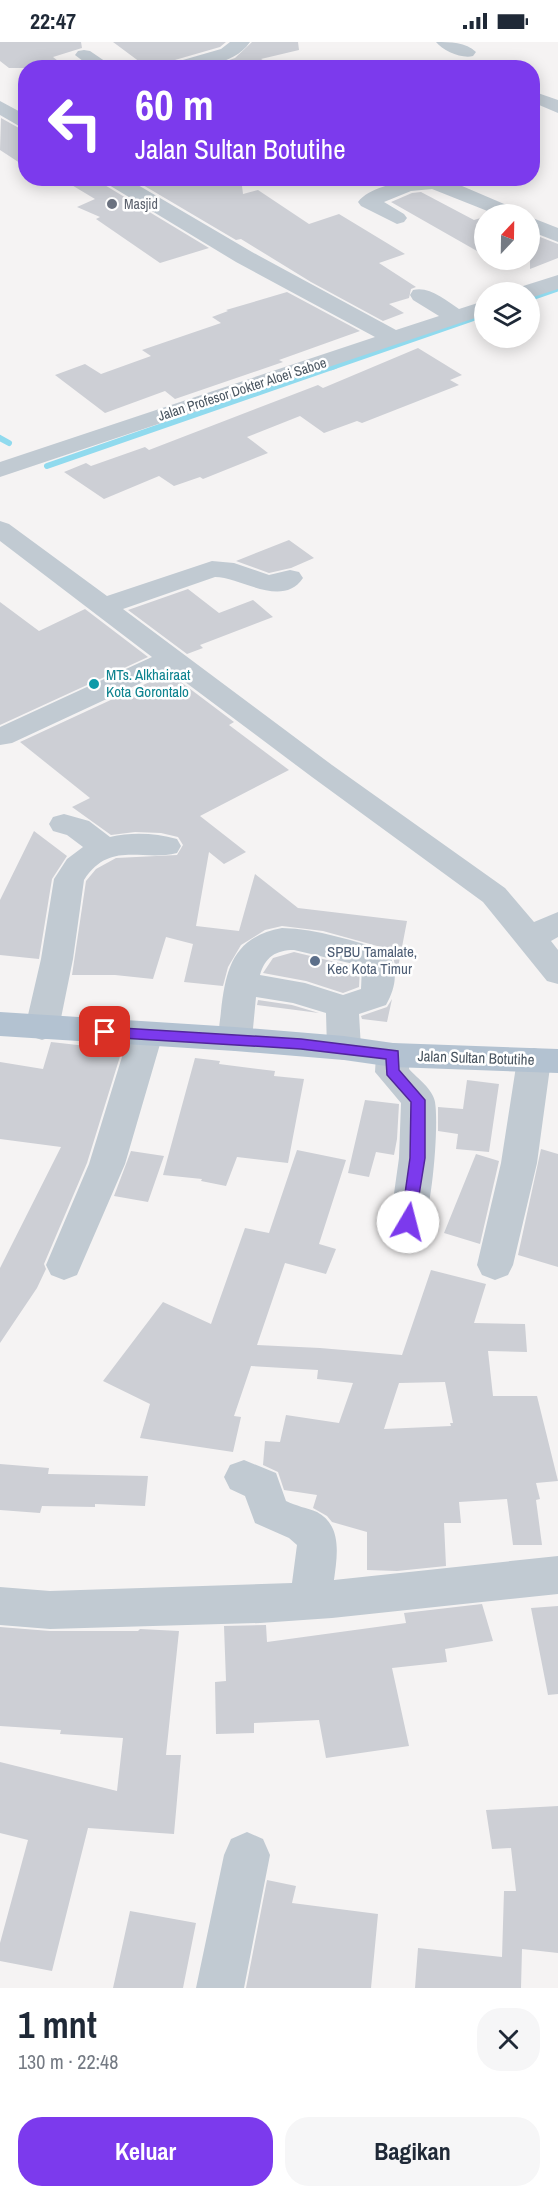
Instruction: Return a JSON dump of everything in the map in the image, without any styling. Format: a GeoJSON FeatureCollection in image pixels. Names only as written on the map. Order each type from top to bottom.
{"type":"FeatureCollection","features":[{"type":"Feature","properties":{"kind":"main road","name":"Jalan Sultan Botutihe"},"geometry":{"type":"LineString","coordinates":[[0,1024],[236,1039],[393,1054],[546,1061]]}},
{"type":"Feature","properties":{"kind":"street"},"geometry":{"type":"LineString","coordinates":[[211,60],[227,53],[241,42]]}},
{"type":"Feature","properties":{"kind":"street"},"geometry":{"type":"LineString","coordinates":[[445,42],[466,52]]}},
{"type":"Feature","properties":{"kind":"street"},"geometry":{"type":"LineString","coordinates":[[84,55],[92,60]]}},
{"type":"Feature","properties":{"kind":"street"},"geometry":{"type":"LineString","coordinates":[[540,99],[558,107]]}},
{"type":"Feature","properties":{"kind":"street"},"geometry":{"type":"LineString","coordinates":[[124,186],[244,257],[396,339]]}},
{"type":"Feature","properties":{"kind":"street"},"geometry":{"type":"LineString","coordinates":[[397,218],[368,202],[412,186]]}},
{"type":"Feature","properties":{"kind":"street"},"geometry":{"type":"LineString","coordinates":[[446,186],[488,204]]}},
{"type":"Feature","properties":{"kind":"street"},"geometry":{"type":"LineString","coordinates":[[540,228],[558,236]]}},
{"type":"Feature","properties":{"kind":"street"},"geometry":{"type":"LineString","coordinates":[[540,288],[558,282]]}},
{"type":"Feature","properties":{"kind":"street"},"geometry":{"type":"LineString","coordinates":[[421,295],[457,317]]}},
{"type":"Feature","properties":{"kind":"street","name":"Jalan Profesor Dokter Aloei Saboe"},"geometry":{"type":"LineString","coordinates":[[0,470],[474,311]]}},
{"type":"Feature","properties":{"kind":"street"},"geometry":{"type":"LineString","coordinates":[[0,529],[170,659],[494,895],[558,973]]}},
{"type":"Feature","properties":{"kind":"street"},"geometry":{"type":"LineString","coordinates":[[102,607],[212,569],[222,568],[241,572],[256,582],[281,583],[290,578]]}},
{"type":"Feature","properties":{"kind":"street"},"geometry":{"type":"LineString","coordinates":[[2,737],[170,659]]}},
{"type":"Feature","properties":{"kind":"street"},"geometry":{"type":"LineString","coordinates":[[64,824],[78,828],[104,848]]}},
{"type":"Feature","properties":{"kind":"street"},"geometry":{"type":"LineString","coordinates":[[42,1028],[57,959],[69,879],[74,870],[89,856],[104,848],[125,843],[166,846]]}},
{"type":"Feature","properties":{"kind":"street"},"geometry":{"type":"LineString","coordinates":[[531,938],[558,922]]}},
{"type":"Feature","properties":{"kind":"street"},"geometry":{"type":"LineString","coordinates":[[236,1039],[242,984],[247,964],[254,954],[272,941],[312,943],[376,959],[379,964],[378,988],[374,997],[342,1007],[316,996],[290,989],[242,984]]}},
{"type":"Feature","properties":{"kind":"street"},"geometry":{"type":"LineString","coordinates":[[342,1007],[344,1048]]}},
{"type":"Feature","properties":{"kind":"street"},"geometry":{"type":"LineString","coordinates":[[64,1265],[106,1164],[146,1034]]}},
{"type":"Feature","properties":{"kind":"street"},"geometry":{"type":"LineString","coordinates":[[393,1054],[392,1072],[418,1100],[417,1158],[408,1222]]}},
{"type":"Feature","properties":{"kind":"street"},"geometry":{"type":"LineString","coordinates":[[495,1265],[530,1104],[546,1061]]}},
{"type":"Feature","properties":{"kind":"street"},"geometry":{"type":"LineString","coordinates":[[244,1477],[262,1485],[269,1511],[272,1514],[310,1529],[316,1536],[318,1545],[311,1601]]}},
{"type":"Feature","properties":{"kind":"street"},"geometry":{"type":"LineString","coordinates":[[0,1606],[50,1610],[311,1601],[558,1575]]}},
{"type":"Feature","properties":{"kind":"street"},"geometry":{"type":"LineString","coordinates":[[220,1988],[247,1856]]}},
{"type":"Feature","properties":{"kind":"building"},"geometry":{"type":"Polygon","coordinates":[[[0,42],[81,42],[82,48],[53,57],[57,60],[18,60],[18,68],[9,68],[0,61],[0,42]]]}},
{"type":"Feature","properties":{"kind":"building"},"geometry":{"type":"Polygon","coordinates":[[[113,42],[226,42],[220,47],[175,60],[137,60],[113,42]]]}},
{"type":"Feature","properties":{"kind":"building"},"geometry":{"type":"Polygon","coordinates":[[[252,42],[298,42],[299,50],[261,59],[263,60],[229,60],[235,58],[252,42]]]}},
{"type":"Feature","properties":{"kind":"building"},"geometry":{"type":"Polygon","coordinates":[[[1,118],[18,128],[18,162],[0,150],[1,118]]]}},
{"type":"Feature","properties":{"kind":"building"},"geometry":{"type":"Polygon","coordinates":[[[73,186],[106,186],[209,248],[160,263],[96,219],[100,217],[77,207],[95,199],[73,186]]]}},
{"type":"Feature","properties":{"kind":"building"},"geometry":{"type":"Polygon","coordinates":[[[145,186],[242,186],[243,194],[258,190],[309,224],[339,214],[405,254],[379,263],[416,287],[411,289],[409,298],[389,304],[404,313],[383,321],[311,282],[241,239],[236,240],[145,186]]]}},
{"type":"Feature","properties":{"kind":"building"},"geometry":{"type":"Polygon","coordinates":[[[421,192],[474,220],[474,249],[391,202],[412,193],[421,192]]]}},
{"type":"Feature","properties":{"kind":"building"},"geometry":{"type":"Polygon","coordinates":[[[540,237],[558,244],[558,258],[540,265],[540,237]]]}},
{"type":"Feature","properties":{"kind":"building"},"geometry":{"type":"Polygon","coordinates":[[[287,292],[360,331],[279,360],[283,362],[175,399],[165,391],[105,413],[55,375],[85,364],[101,374],[151,356],[142,350],[221,323],[212,317],[228,311],[226,310],[287,292]]]}},
{"type":"Feature","properties":{"kind":"building"},"geometry":{"type":"Polygon","coordinates":[[[418,348],[462,375],[450,380],[459,385],[362,423],[357,421],[324,433],[300,416],[247,437],[268,453],[203,479],[200,477],[174,486],[159,476],[104,499],[64,472],[86,463],[91,466],[145,447],[149,450],[318,385],[323,388],[418,348]]]}},
{"type":"Feature","properties":{"kind":"building"},"geometry":{"type":"Polygon","coordinates":[[[289,540],[314,558],[291,568],[269,573],[236,561],[289,540]]]}},
{"type":"Feature","properties":{"kind":"building"},"geometry":{"type":"Polygon","coordinates":[[[188,589],[219,613],[253,600],[273,617],[200,645],[203,648],[187,654],[128,610],[188,589]]]}},
{"type":"Feature","properties":{"kind":"building"},"geometry":{"type":"Polygon","coordinates":[[[0,602],[39,631],[85,609],[148,657],[0,725],[0,602]]]}},
{"type":"Feature","properties":{"kind":"building"},"geometry":{"type":"Polygon","coordinates":[[[169,673],[234,722],[229,725],[289,770],[200,816],[246,852],[224,864],[209,852],[196,926],[239,931],[255,874],[298,908],[407,921],[397,973],[393,957],[388,949],[323,931],[282,926],[265,930],[241,945],[228,967],[223,986],[184,982],[193,944],[166,937],[153,979],[115,975],[72,975],[86,881],[96,869],[116,858],[177,855],[183,845],[178,837],[161,833],[135,832],[111,835],[72,807],[90,798],[20,742],[169,673]]]}},
{"type":"Feature","properties":{"kind":"building"},"geometry":{"type":"Polygon","coordinates":[[[34,831],[67,856],[52,879],[39,959],[0,955],[0,900],[34,831]]]}},
{"type":"Feature","properties":{"kind":"building"},"geometry":{"type":"Polygon","coordinates":[[[294,952],[360,968],[359,987],[343,993],[306,981],[263,973],[273,958],[294,952]]]}},
{"type":"Feature","properties":{"kind":"building"},"geometry":{"type":"Polygon","coordinates":[[[392,999],[387,1022],[362,1019],[361,1016],[387,1007],[392,999]]]}},
{"type":"Feature","properties":{"kind":"building"},"geometry":{"type":"Polygon","coordinates":[[[258,1000],[292,1005],[319,1013],[257,1005],[258,1000]]]}},
{"type":"Feature","properties":{"kind":"building"},"geometry":{"type":"Polygon","coordinates":[[[51,1042],[122,1050],[87,1163],[44,1264],[46,1269],[37,1288],[0,1343],[0,1268],[61,1147],[0,1139],[0,1062],[43,1069],[51,1042]]]}},
{"type":"Feature","properties":{"kind":"building"},"geometry":{"type":"Polygon","coordinates":[[[195,1058],[220,1061],[219,1064],[275,1071],[274,1076],[304,1079],[288,1163],[237,1157],[226,1186],[201,1181],[202,1179],[163,1175],[195,1058]]]}},
{"type":"Feature","properties":{"kind":"building"},"geometry":{"type":"Polygon","coordinates":[[[467,1080],[499,1084],[489,1152],[456,1149],[458,1134],[438,1131],[438,1107],[463,1109],[467,1080]]]}},
{"type":"Feature","properties":{"kind":"building"},"geometry":{"type":"Polygon","coordinates":[[[365,1100],[399,1104],[394,1155],[376,1152],[369,1177],[348,1173],[365,1100]]]}},
{"type":"Feature","properties":{"kind":"building"},"geometry":{"type":"Polygon","coordinates":[[[541,1149],[558,1154],[558,1267],[518,1255],[541,1149]]]}},
{"type":"Feature","properties":{"kind":"building"},"geometry":{"type":"Polygon","coordinates":[[[297,1150],[346,1160],[319,1244],[336,1249],[326,1274],[285,1263],[257,1345],[402,1355],[431,1270],[486,1284],[474,1323],[525,1324],[527,1352],[488,1351],[493,1396],[537,1396],[558,1481],[536,1483],[540,1499],[536,1500],[542,1545],[513,1545],[507,1499],[459,1502],[461,1523],[444,1523],[446,1566],[397,1571],[367,1570],[367,1532],[332,1522],[327,1516],[313,1508],[317,1495],[284,1490],[278,1472],[263,1465],[265,1441],[280,1442],[286,1415],[339,1423],[353,1383],[317,1379],[318,1370],[251,1366],[234,1416],[241,1417],[233,1452],[140,1438],[150,1404],[103,1381],[163,1302],[211,1324],[245,1228],[269,1233],[297,1150]],[[445,1382],[399,1383],[384,1429],[451,1426],[450,1423],[453,1423],[445,1382]]]}},
{"type":"Feature","properties":{"kind":"building"},"geometry":{"type":"Polygon","coordinates":[[[131,1151],[164,1156],[148,1202],[114,1196],[131,1151]]]}},
{"type":"Feature","properties":{"kind":"building"},"geometry":{"type":"Polygon","coordinates":[[[476,1154],[499,1161],[480,1244],[444,1233],[476,1154]]]}},
{"type":"Feature","properties":{"kind":"building"},"geometry":{"type":"Polygon","coordinates":[[[0,1464],[49,1468],[48,1474],[148,1476],[145,1506],[95,1504],[95,1507],[42,1506],[40,1513],[0,1510],[0,1464]]]}},
{"type":"Feature","properties":{"kind":"building"},"geometry":{"type":"Polygon","coordinates":[[[482,1604],[493,1641],[445,1649],[447,1662],[392,1668],[409,1746],[326,1758],[319,1720],[254,1723],[254,1733],[216,1734],[215,1682],[226,1681],[224,1626],[266,1625],[267,1642],[406,1623],[404,1613],[482,1604]]]}},
{"type":"Feature","properties":{"kind":"building"},"geometry":{"type":"Polygon","coordinates":[[[558,1606],[558,1694],[548,1695],[531,1608],[558,1606]]]}},
{"type":"Feature","properties":{"kind":"building"},"geometry":{"type":"Polygon","coordinates":[[[0,1627],[50,1631],[138,1631],[140,1629],[179,1631],[166,1755],[181,1755],[174,1834],[88,1828],[52,1971],[0,1961],[0,1943],[28,1840],[0,1833],[0,1762],[117,1791],[123,1738],[60,1734],[61,1730],[0,1726],[0,1627]]]}},
{"type":"Feature","properties":{"kind":"building"},"geometry":{"type":"Polygon","coordinates":[[[558,1806],[558,1953],[522,1949],[521,1988],[415,1988],[418,1948],[502,1957],[504,1891],[516,1891],[511,1848],[492,1849],[486,1810],[558,1806]]]}},
{"type":"Feature","properties":{"kind":"building"},"geometry":{"type":"Polygon","coordinates":[[[267,1880],[296,1886],[292,1903],[378,1914],[371,1988],[246,1988],[267,1880]]]}},
{"type":"Feature","properties":{"kind":"building"},"geometry":{"type":"Polygon","coordinates":[[[130,1911],[196,1923],[183,1988],[113,1988],[130,1911]]]}},
{"type":"Feature","properties":{"kind":"waterway"},"geometry":{"type":"LineString","coordinates":[[540,295],[558,289]]}},
{"type":"Feature","properties":{"kind":"waterway"},"geometry":{"type":"LineString","coordinates":[[331,368],[474,318]]}},
{"type":"Feature","properties":{"kind":"waterway"},"geometry":{"type":"LineString","coordinates":[[47,466],[335,366]]}},
{"type":"Feature","properties":{"kind":"waterway"},"geometry":{"type":"LineString","coordinates":[[0,438],[9,443]]}},
{"type":"Feature","properties":{"kind":"place","name":"Masjid"},"geometry":{"type":"Point","coordinates":[112,204]}},
{"type":"Feature","properties":{"kind":"place","name":"MTs. Alkhairaat Kota Gorontalo"},"geometry":{"type":"Point","coordinates":[94,684]}},
{"type":"Feature","properties":{"kind":"place","name":"SPBU Tamalate, Kec Kota Timur"},"geometry":{"type":"Point","coordinates":[315,961]}},
{"type":"Feature","properties":{"kind":"route"},"geometry":{"type":"LineString","coordinates":[[105,1032],[236,1039],[393,1054],[392,1072],[418,1100],[417,1158],[408,1222]]}}]}
